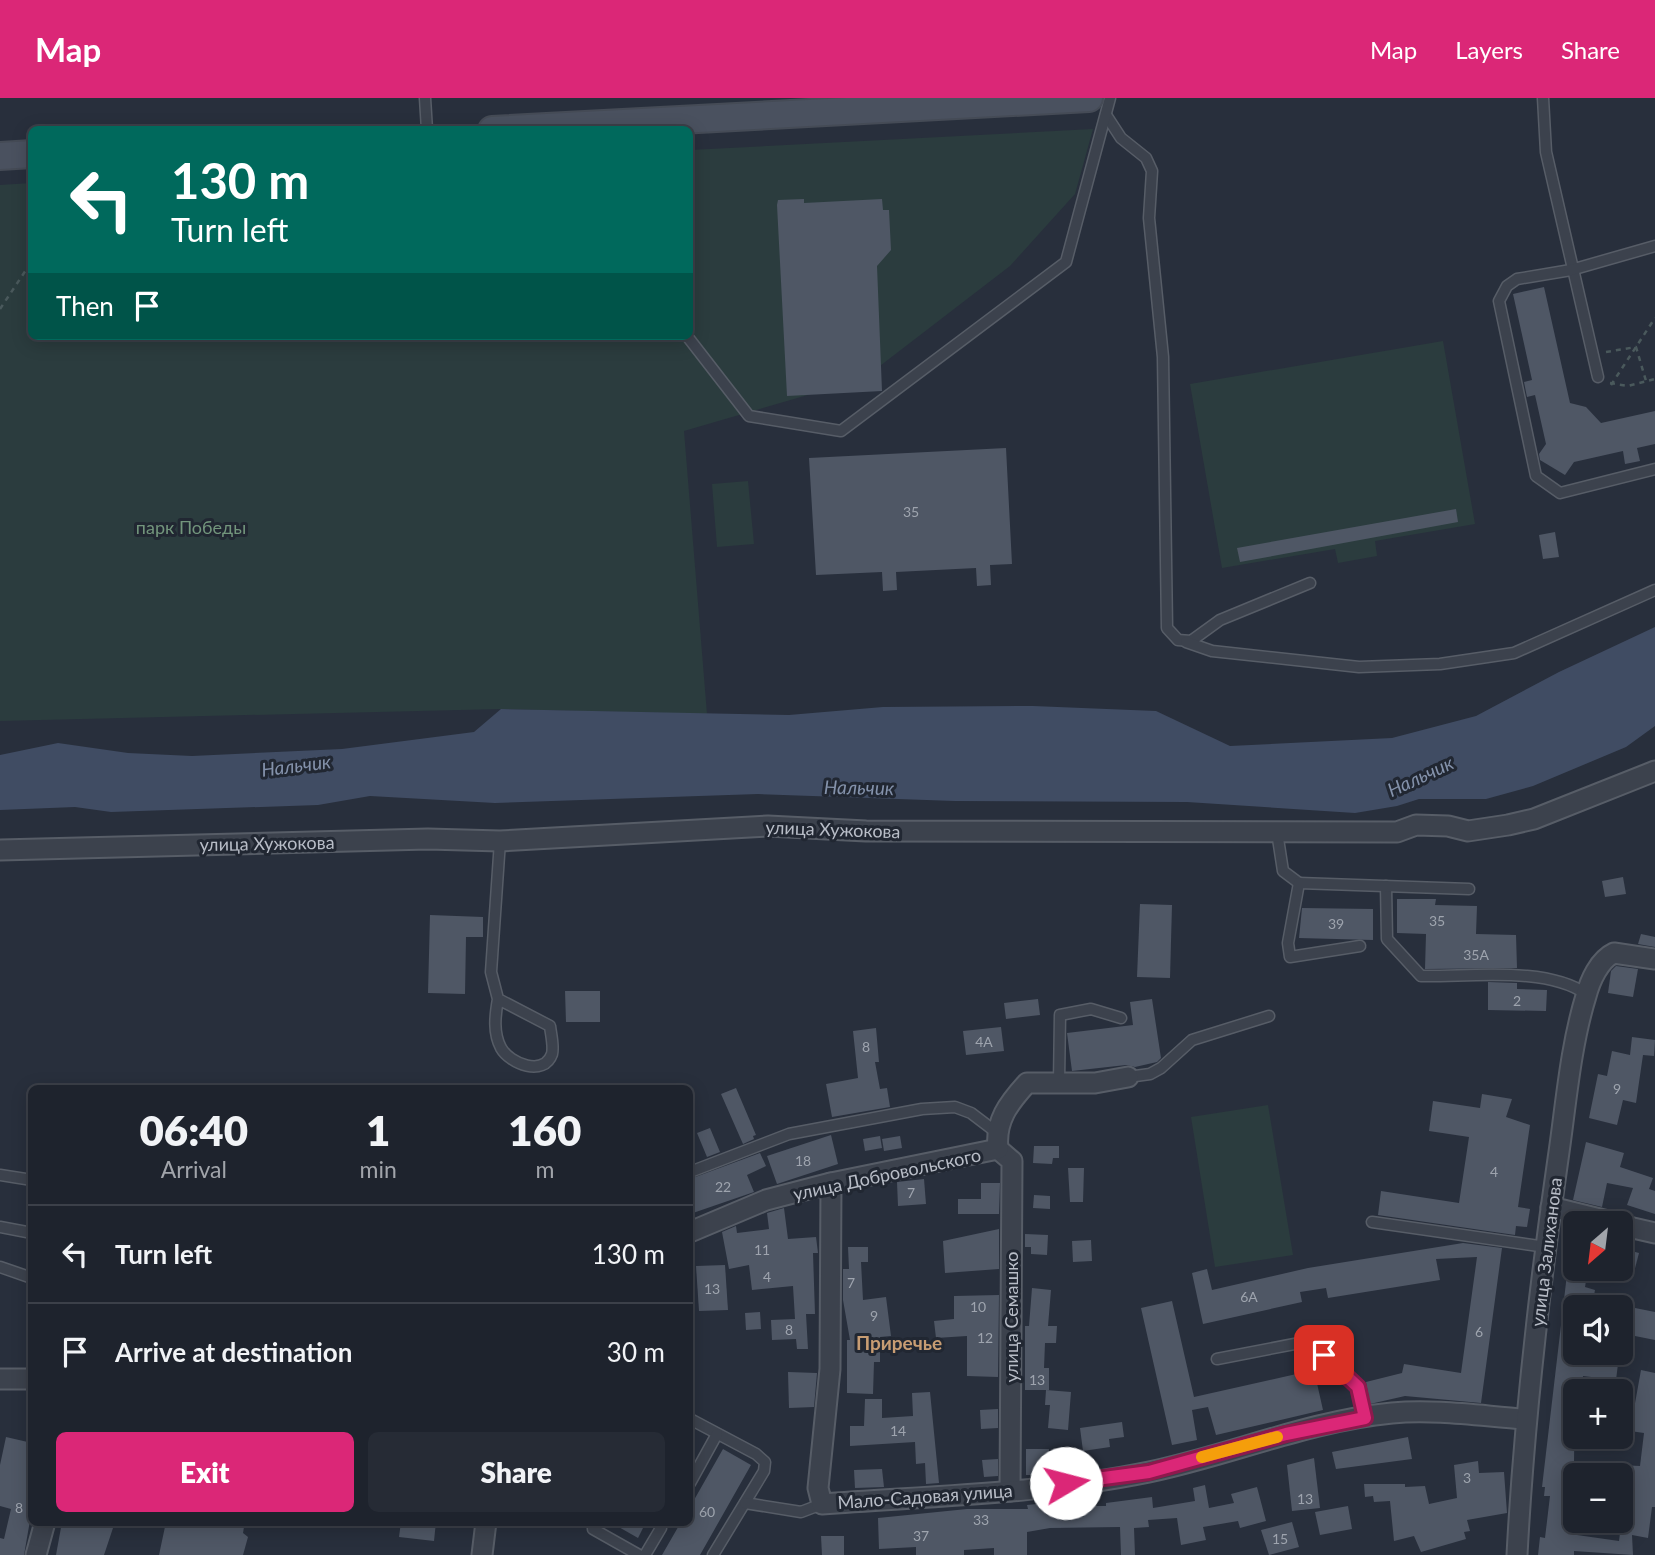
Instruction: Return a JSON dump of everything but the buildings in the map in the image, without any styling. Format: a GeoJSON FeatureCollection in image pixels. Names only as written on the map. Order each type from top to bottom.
{"type":"FeatureCollection","features":[{"type":"Feature","properties":{"kind":"main road"},"geometry":{"type":"LineString","coordinates":[[629,126],[934,102],[1092,102]]}},
{"type":"Feature","properties":{"kind":"main road"},"geometry":{"type":"LineString","coordinates":[[0,156],[28,154]]}},
{"type":"Feature","properties":{"kind":"street","name":"улица Хужокова"},"geometry":{"type":"LineString","coordinates":[[0,850],[414,839],[500,841],[768,826],[866,831],[1397,832],[1416,825],[1448,826],[1468,831],[1534,818],[1655,771]]}},
{"type":"Feature","properties":{"kind":"street","name":"улица Залиханова"},"geometry":{"type":"LineString","coordinates":[[1517,1555],[1524,1419],[1551,1207],[1586,994],[1595,973],[1608,956],[1621,952],[1655,959]]}},
{"type":"Feature","properties":{"kind":"street","name":"улица Добровольского"},"geometry":{"type":"LineString","coordinates":[[693,1231],[766,1200],[997,1141],[1002,1116],[1027,1083],[1095,1083],[1128,1077]]}},
{"type":"Feature","properties":{"kind":"street","name":"улица Семашко"},"geometry":{"type":"LineString","coordinates":[[997,1141],[1012,1161],[1010,1491]]}},
{"type":"Feature","properties":{"kind":"street"},"geometry":{"type":"LineString","coordinates":[[821,1504],[818,1489],[830,1369],[831,1183]]}},
{"type":"Feature","properties":{"kind":"street"},"geometry":{"type":"LineString","coordinates":[[1551,1207],[1567,1211]]}},
{"type":"Feature","properties":{"kind":"street"},"geometry":{"type":"LineString","coordinates":[[1633,1228],[1655,1233]]}},
{"type":"Feature","properties":{"kind":"street"},"geometry":{"type":"LineString","coordinates":[[0,1379],[28,1379]]}},
{"type":"Feature","properties":{"kind":"street","name":"Мало-Садовая улица"},"geometry":{"type":"LineString","coordinates":[[821,1504],[1010,1491],[1149,1472],[1286,1434],[1365,1418],[1419,1412],[1524,1419]]}},
{"type":"Feature","properties":{"kind":"street"},"geometry":{"type":"LineString","coordinates":[[36,1555],[44,1526]]}},
{"type":"Feature","properties":{"kind":"street"},"geometry":{"type":"LineString","coordinates":[[482,1555],[486,1526]]}},
{"type":"Feature","properties":{"kind":"lane"},"geometry":{"type":"LineString","coordinates":[[425,98],[427,126]]}},
{"type":"Feature","properties":{"kind":"lane"},"geometry":{"type":"LineString","coordinates":[[1092,102],[1110,98]]}},
{"type":"Feature","properties":{"kind":"lane"},"geometry":{"type":"LineString","coordinates":[[1543,98],[1546,152],[1571,270],[1598,377]]}},
{"type":"Feature","properties":{"kind":"lane"},"geometry":{"type":"LineString","coordinates":[[690,340],[749,416],[841,431],[1066,262],[1092,102]]}},
{"type":"Feature","properties":{"kind":"lane"},"geometry":{"type":"LineString","coordinates":[[1092,102],[1121,138],[1146,158],[1152,171],[1149,218],[1163,357],[1167,628],[1171,636],[1212,651],[1359,667],[1440,664],[1514,653],[1655,590]]}},
{"type":"Feature","properties":{"kind":"lane"},"geometry":{"type":"LineString","coordinates":[[1655,246],[1571,270],[1517,279],[1507,286],[1499,301],[1534,472],[1546,485],[1560,492],[1655,469]]}},
{"type":"Feature","properties":{"kind":"lane"},"geometry":{"type":"LineString","coordinates":[[1185,642],[1197,638],[1220,620],[1310,583]]}},
{"type":"Feature","properties":{"kind":"lane"},"geometry":{"type":"LineString","coordinates":[[1278,832],[1283,871],[1299,883],[1469,889]]}},
{"type":"Feature","properties":{"kind":"lane"},"geometry":{"type":"LineString","coordinates":[[498,999],[550,1026],[553,1052],[548,1061],[537,1067],[511,1060],[502,1051],[495,1024],[498,999],[491,972],[500,841]]}},
{"type":"Feature","properties":{"kind":"lane"},"geometry":{"type":"LineString","coordinates":[[1299,883],[1288,943],[1290,957],[1360,946]]}},
{"type":"Feature","properties":{"kind":"lane"},"geometry":{"type":"LineString","coordinates":[[1386,886],[1387,939],[1421,976],[1547,978],[1572,985],[1586,994]]}},
{"type":"Feature","properties":{"kind":"lane"},"geometry":{"type":"LineString","coordinates":[[1059,1083],[1060,1015],[1091,1009],[1121,1018]]}},
{"type":"Feature","properties":{"kind":"lane"},"geometry":{"type":"LineString","coordinates":[[1128,1077],[1150,1074],[1161,1068],[1192,1040],[1269,1016]]}},
{"type":"Feature","properties":{"kind":"lane"},"geometry":{"type":"LineString","coordinates":[[693,1171],[789,1134],[922,1109],[956,1107],[971,1113],[997,1141]]}},
{"type":"Feature","properties":{"kind":"lane"},"geometry":{"type":"LineString","coordinates":[[0,1175],[28,1179]]}},
{"type":"Feature","properties":{"kind":"lane"},"geometry":{"type":"LineString","coordinates":[[1372,1222],[1546,1247]]}},
{"type":"Feature","properties":{"kind":"lane"},"geometry":{"type":"LineString","coordinates":[[0,1227],[28,1232]]}},
{"type":"Feature","properties":{"kind":"lane"},"geometry":{"type":"LineString","coordinates":[[0,1267],[28,1277]]}},
{"type":"Feature","properties":{"kind":"lane"},"geometry":{"type":"LineString","coordinates":[[1217,1359],[1310,1341],[1358,1387],[1365,1418]]}},
{"type":"Feature","properties":{"kind":"lane"},"geometry":{"type":"LineString","coordinates":[[693,1421],[765,1462],[764,1471],[713,1555]]}},
{"type":"Feature","properties":{"kind":"lane"},"geometry":{"type":"LineString","coordinates":[[693,1478],[717,1434]]}},
{"type":"Feature","properties":{"kind":"lane"},"geometry":{"type":"LineString","coordinates":[[745,1503],[801,1512],[821,1504]]}},
{"type":"Feature","properties":{"kind":"lane"},"geometry":{"type":"LineString","coordinates":[[593,1526],[593,1529],[639,1555]]}},
{"type":"Feature","properties":{"kind":"lane"},"geometry":{"type":"LineString","coordinates":[[645,1555],[661,1528]]}},
{"type":"Feature","properties":{"kind":"path"},"geometry":{"type":"LineString","coordinates":[[0,309],[28,267]]}},
{"type":"Feature","properties":{"kind":"path"},"geometry":{"type":"LineString","coordinates":[[1611,385],[1655,318]]}},
{"type":"Feature","properties":{"kind":"path"},"geometry":{"type":"LineString","coordinates":[[1597,354],[1636,347]]}},
{"type":"Feature","properties":{"kind":"path"},"geometry":{"type":"LineString","coordinates":[[1636,347],[1646,381]]}},
{"type":"Feature","properties":{"kind":"green space","name":"парк Победы"},"geometry":{"type":"Polygon","coordinates":[[[1093,129],[1075,194],[1010,266],[863,379],[684,431],[707,714],[501,709],[0,721],[0,185],[28,183],[28,340],[693,340],[693,150],[1093,129]]]}},
{"type":"Feature","properties":{"kind":"green space"},"geometry":{"type":"Polygon","coordinates":[[[1443,341],[1475,524],[1375,541],[1377,556],[1338,563],[1335,549],[1222,568],[1190,384],[1443,341]]]}},
{"type":"Feature","properties":{"kind":"green space"},"geometry":{"type":"Polygon","coordinates":[[[748,481],[754,544],[717,547],[712,484],[748,481]]]}},
{"type":"Feature","properties":{"kind":"green space"},"geometry":{"type":"Polygon","coordinates":[[[1268,1105],[1293,1255],[1215,1267],[1191,1117],[1268,1105]]]}},
{"type":"Feature","properties":{"kind":"water","name":"Нальчик"},"geometry":{"type":"Polygon","coordinates":[[[1655,627],[1655,726],[1626,747],[1533,786],[1486,799],[1419,799],[1397,806],[1355,813],[1187,802],[955,801],[758,794],[495,803],[370,796],[318,805],[111,812],[75,807],[0,810],[0,755],[58,743],[128,753],[192,756],[342,749],[474,732],[501,709],[789,715],[883,707],[1033,706],[1156,711],[1230,746],[1392,738],[1476,716],[1559,672],[1655,627]]]}},
{"type":"Feature","properties":{"kind":"slow traffic"},"geometry":{"type":"LineString","coordinates":[[1202,1457],[1277,1437]]}},
{"type":"Feature","properties":{"kind":"district","name":"Приречье"},"geometry":{"type":"Point","coordinates":[899,1342]}},
{"type":"Feature","properties":{"kind":"route"},"geometry":{"type":"LineString","coordinates":[[1066,1483],[1149,1472],[1286,1434],[1365,1418],[1358,1387],[1324,1355]]}}]}
